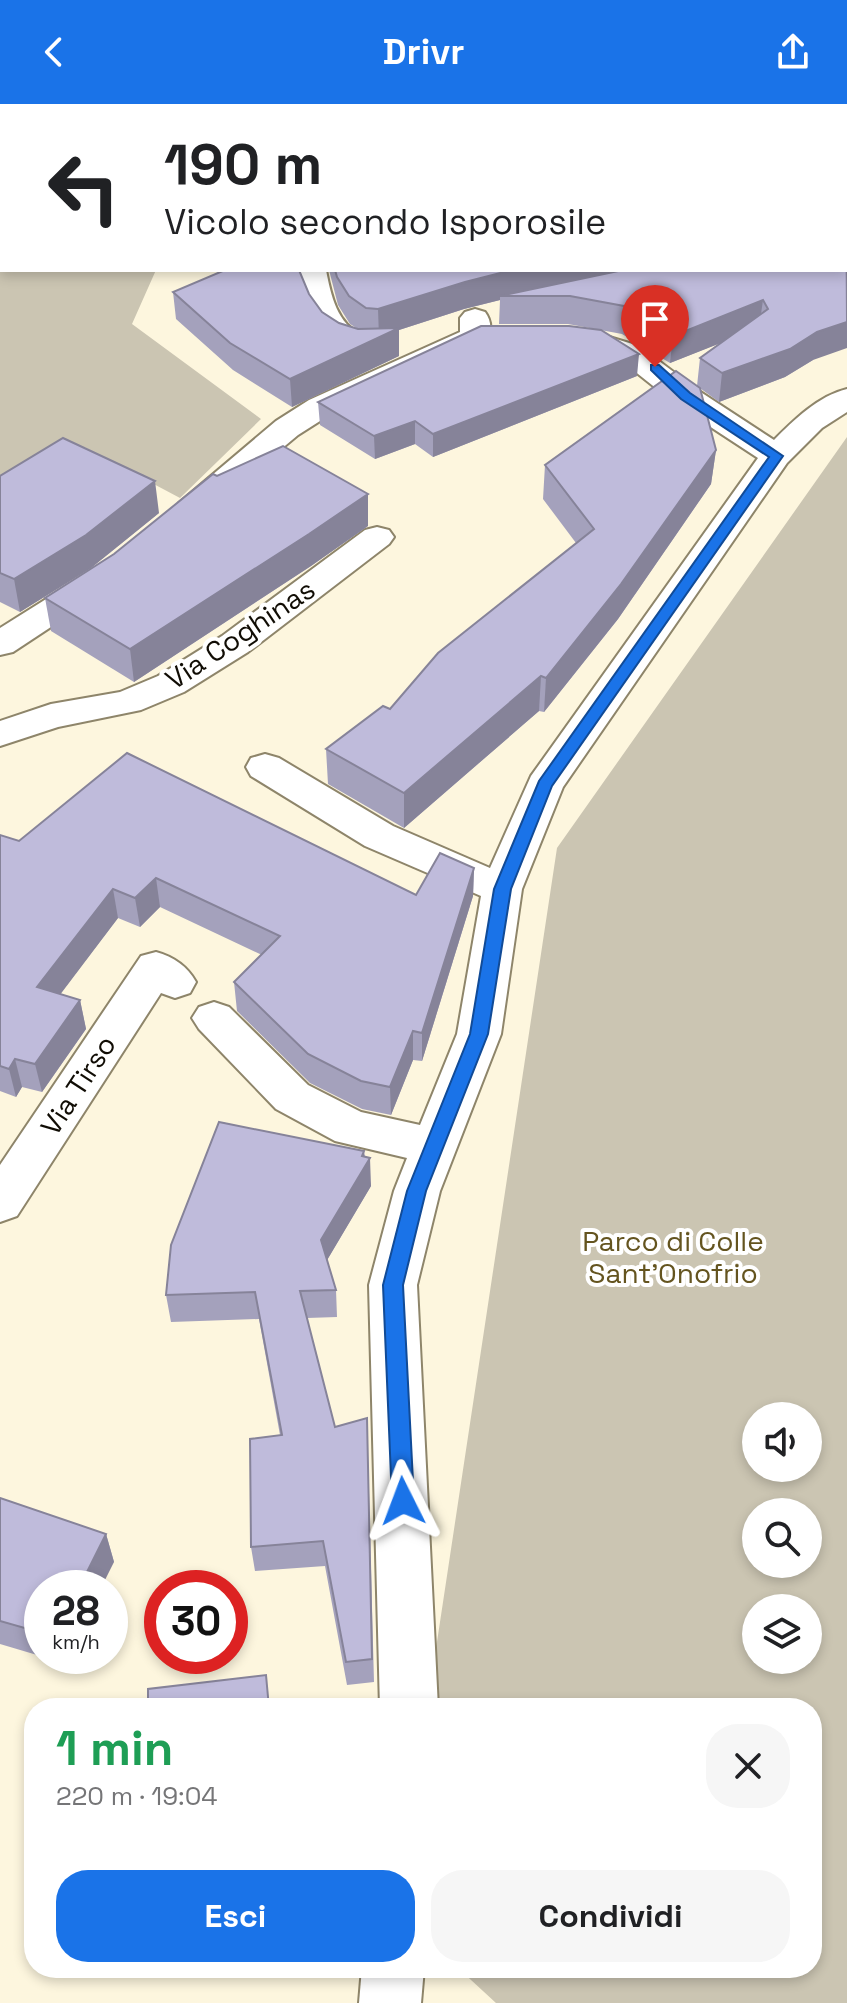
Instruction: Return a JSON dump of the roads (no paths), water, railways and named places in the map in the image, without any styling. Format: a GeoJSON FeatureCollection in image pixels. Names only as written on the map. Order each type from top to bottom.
{"type":"FeatureCollection","features":[{"type":"Feature","properties":{"kind":"street"},"geometry":{"type":"LineString","coordinates":[[178,517],[287,428],[320,407],[490,325],[385,348],[366,349],[349,343],[332,326],[315,300],[312,272]]}},
{"type":"Feature","properties":{"kind":"street"},"geometry":{"type":"LineString","coordinates":[[547,336],[599,340],[630,351],[655,367],[685,396],[776,456]]}},
{"type":"Feature","properties":{"kind":"street"},"geometry":{"type":"LineString","coordinates":[[409,1698],[393,1285],[417,1191],[479,1034],[502,889],[545,785],[776,456],[811,421],[847,398]]}},
{"type":"Feature","properties":{"kind":"street","name":"Via Coghinas"},"geometry":{"type":"LineString","coordinates":[[0,734],[51,716],[128,702],[171,684],[235,644],[377,537]]}},
{"type":"Feature","properties":{"kind":"street"},"geometry":{"type":"LineString","coordinates":[[0,644],[117,567]]}},
{"type":"Feature","properties":{"kind":"street"},"geometry":{"type":"LineString","coordinates":[[265,767],[379,836],[502,889]]}},
{"type":"Feature","properties":{"kind":"street","name":"Via Tirso"},"geometry":{"type":"LineString","coordinates":[[0,1203],[165,974]]}},
{"type":"Feature","properties":{"kind":"street"},"geometry":{"type":"LineString","coordinates":[[214,1018],[292,1097],[351,1128],[435,1146]]}},
{"type":"Feature","properties":{"kind":"street"},"geometry":{"type":"LineString","coordinates":[[390,2003],[392,1978]]}},
{"type":"Feature","properties":{"kind":"park label","name":"Parco di Colle Sant'Onofrio"},"geometry":{"type":"Point","coordinates":[673,1257]}}]}
